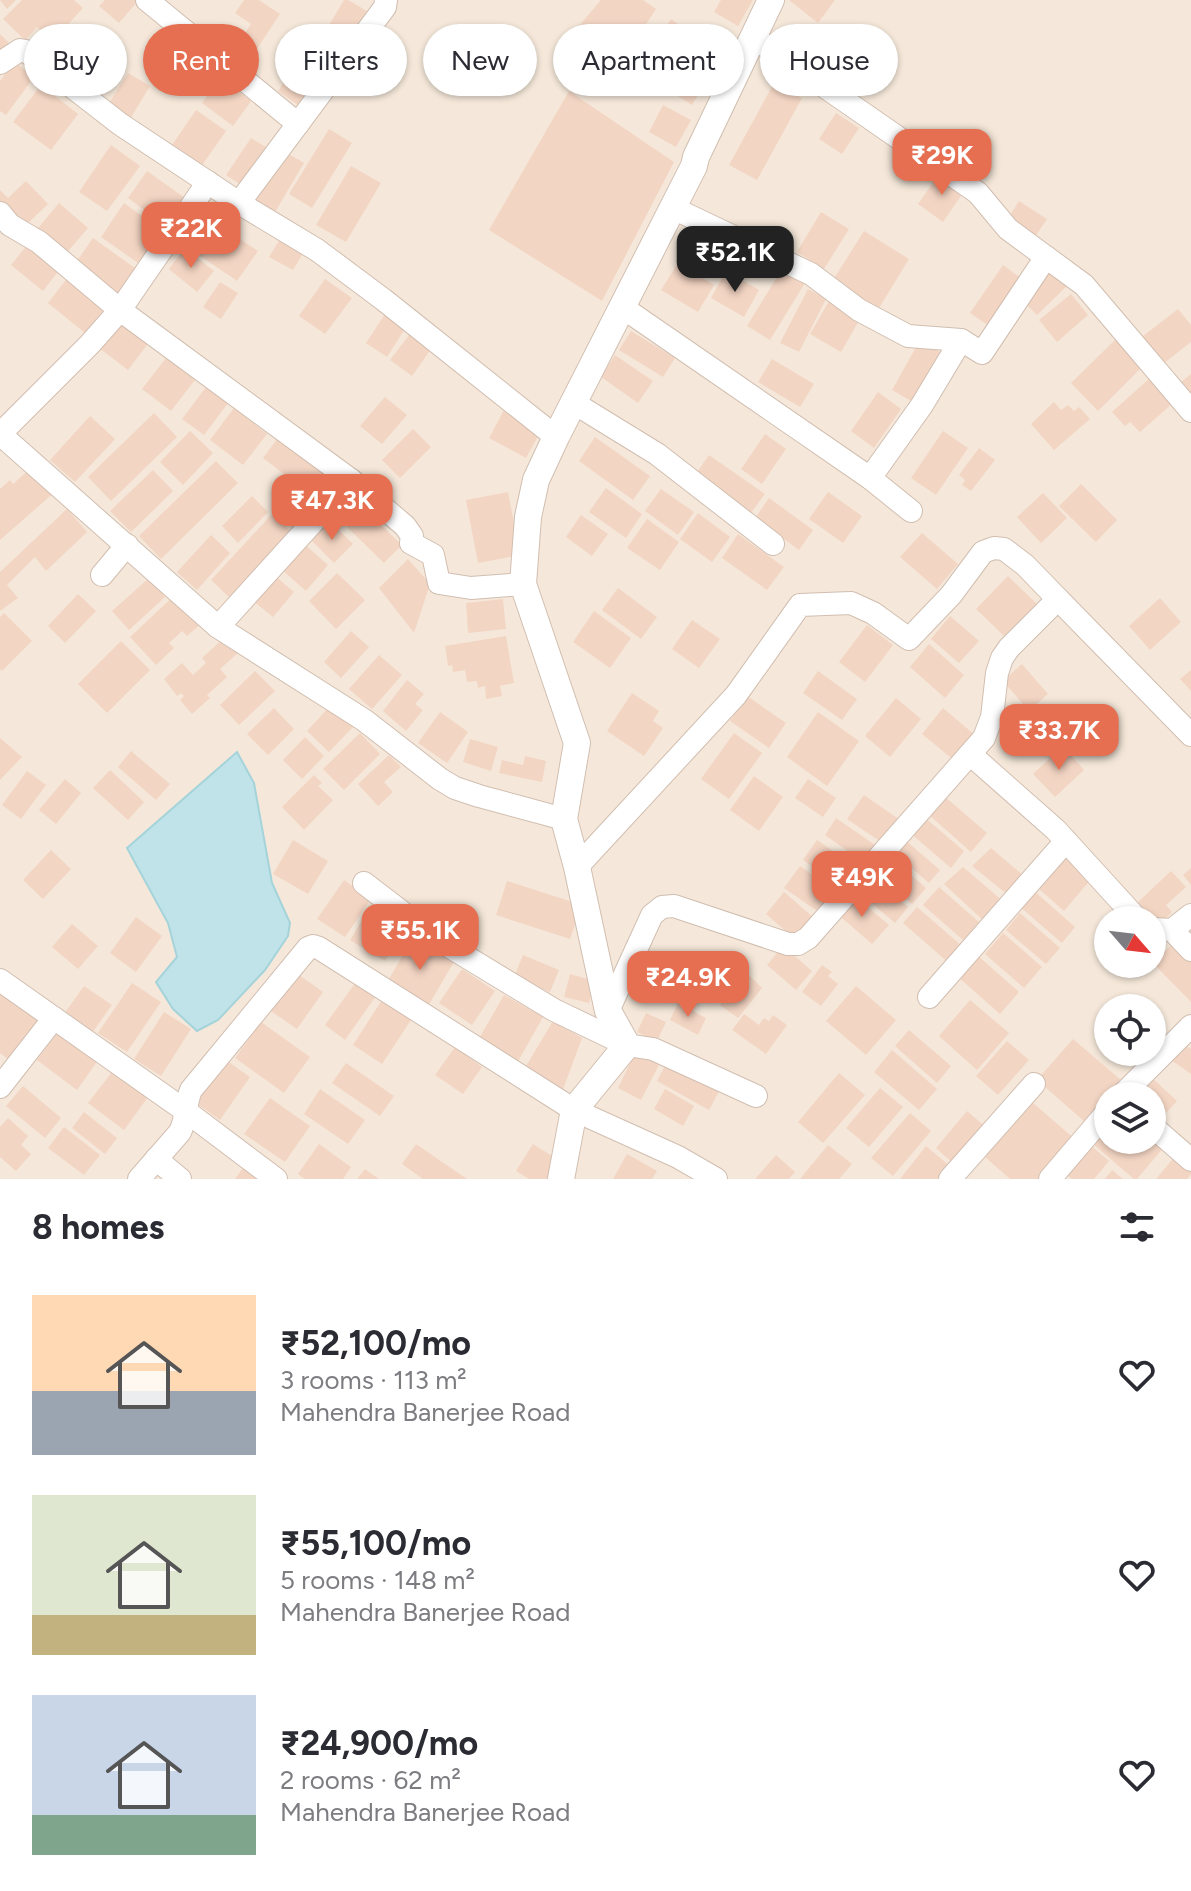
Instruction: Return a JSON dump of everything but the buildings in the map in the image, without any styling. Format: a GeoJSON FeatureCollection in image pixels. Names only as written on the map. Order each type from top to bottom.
{"type":"FeatureCollection","features":[{"type":"Feature","properties":{"kind":"street"},"geometry":{"type":"LineString","coordinates":[[147,0],[298,124]]}},
{"type":"Feature","properties":{"kind":"street"},"geometry":{"type":"LineString","coordinates":[[239,203],[385,7],[386,0]]}},
{"type":"Feature","properties":{"kind":"street"},"geometry":{"type":"LineString","coordinates":[[627,1045],[608,1011],[564,819],[577,743],[523,584],[528,517],[536,480],[556,437],[673,208],[771,0]]}},
{"type":"Feature","properties":{"kind":"street"},"geometry":{"type":"LineString","coordinates":[[753,37],[978,193],[1008,229],[1084,285],[1191,411]]}},
{"type":"Feature","properties":{"kind":"street"},"geometry":{"type":"LineString","coordinates":[[0,63],[20,50],[26,51],[120,124],[340,267],[556,437]]}},
{"type":"Feature","properties":{"kind":"street"},"geometry":{"type":"LineString","coordinates":[[203,179],[120,310],[0,434],[218,627],[364,720],[455,788],[564,819]]}},
{"type":"Feature","properties":{"kind":"street"},"geometry":{"type":"LineString","coordinates":[[673,208],[811,274],[859,310],[908,336],[961,340],[982,353],[1046,257]]}},
{"type":"Feature","properties":{"kind":"street"},"geometry":{"type":"LineString","coordinates":[[0,213],[10,225],[39,242],[120,310],[351,480],[405,526],[412,536],[411,543],[433,555],[439,583],[471,588],[523,584]]}},
{"type":"Feature","properties":{"kind":"street"},"geometry":{"type":"LineString","coordinates":[[622,307],[870,478],[911,511]]}},
{"type":"Feature","properties":{"kind":"street"},"geometry":{"type":"LineString","coordinates":[[870,478],[922,405],[961,340]]}},
{"type":"Feature","properties":{"kind":"street"},"geometry":{"type":"LineString","coordinates":[[574,403],[657,454],[773,544]]}},
{"type":"Feature","properties":{"kind":"street"},"geometry":{"type":"LineString","coordinates":[[218,627],[351,480]]}},
{"type":"Feature","properties":{"kind":"street"},"geometry":{"type":"LineString","coordinates":[[102,575],[127,545]]}},
{"type":"Feature","properties":{"kind":"street"},"geometry":{"type":"LineString","coordinates":[[577,867],[736,695],[800,605],[851,603],[873,613],[909,639],[951,595],[983,552],[994,548],[1004,549],[1025,565],[1191,735]]}},
{"type":"Feature","properties":{"kind":"street"},"geometry":{"type":"LineString","coordinates":[[608,1011],[652,915],[662,907],[674,906],[788,944],[798,944],[808,938],[984,738],[992,717],[997,673],[1002,658],[1058,599]]}},
{"type":"Feature","properties":{"kind":"street"},"geometry":{"type":"LineString","coordinates":[[970,754],[1037,811],[1125,906]]}},
{"type":"Feature","properties":{"kind":"street"},"geometry":{"type":"LineString","coordinates":[[929,997],[1066,841]]}},
{"type":"Feature","properties":{"kind":"street"},"geometry":{"type":"LineString","coordinates":[[364,883],[437,939],[554,1010],[627,1045],[653,1049],[756,1096]]}},
{"type":"Feature","properties":{"kind":"street"},"geometry":{"type":"LineString","coordinates":[[1166,928],[1191,915]]}},
{"type":"Feature","properties":{"kind":"street"},"geometry":{"type":"LineString","coordinates":[[1166,933],[1191,950]]}},
{"type":"Feature","properties":{"kind":"street"},"geometry":{"type":"LineString","coordinates":[[139,1179],[180,1132],[191,1090],[308,948],[313,946],[574,1110],[678,1157],[716,1179]]}},
{"type":"Feature","properties":{"kind":"street"},"geometry":{"type":"LineString","coordinates":[[0,980],[276,1179]]}},
{"type":"Feature","properties":{"kind":"street"},"geometry":{"type":"LineString","coordinates":[[0,1087],[54,1018]]}},
{"type":"Feature","properties":{"kind":"street"},"geometry":{"type":"LineString","coordinates":[[1135,1082],[1191,1026]]}},
{"type":"Feature","properties":{"kind":"street"},"geometry":{"type":"LineString","coordinates":[[561,1179],[574,1110],[627,1045]]}},
{"type":"Feature","properties":{"kind":"street"},"geometry":{"type":"LineString","coordinates":[[950,1179],[1034,1084]]}},
{"type":"Feature","properties":{"kind":"street"},"geometry":{"type":"LineString","coordinates":[[1050,1179],[1094,1127]]}},
{"type":"Feature","properties":{"kind":"street"},"geometry":{"type":"LineString","coordinates":[[1166,1138],[1191,1160]]}},
{"type":"Feature","properties":{"kind":"street"},"geometry":{"type":"LineString","coordinates":[[156,1159],[180,1179]]}},
{"type":"Feature","properties":{"kind":"shaded area"},"geometry":{"type":"Polygon","coordinates":[[[0,0],[1191,0],[1191,1179],[0,1179],[0,0]]]}},
{"type":"Feature","properties":{"kind":"water"},"geometry":{"type":"Polygon","coordinates":[[[237,752],[254,783],[272,883],[290,923],[288,936],[265,970],[218,1020],[197,1031],[173,1009],[156,982],[177,957],[168,923],[127,848],[237,752]]]}}]}
